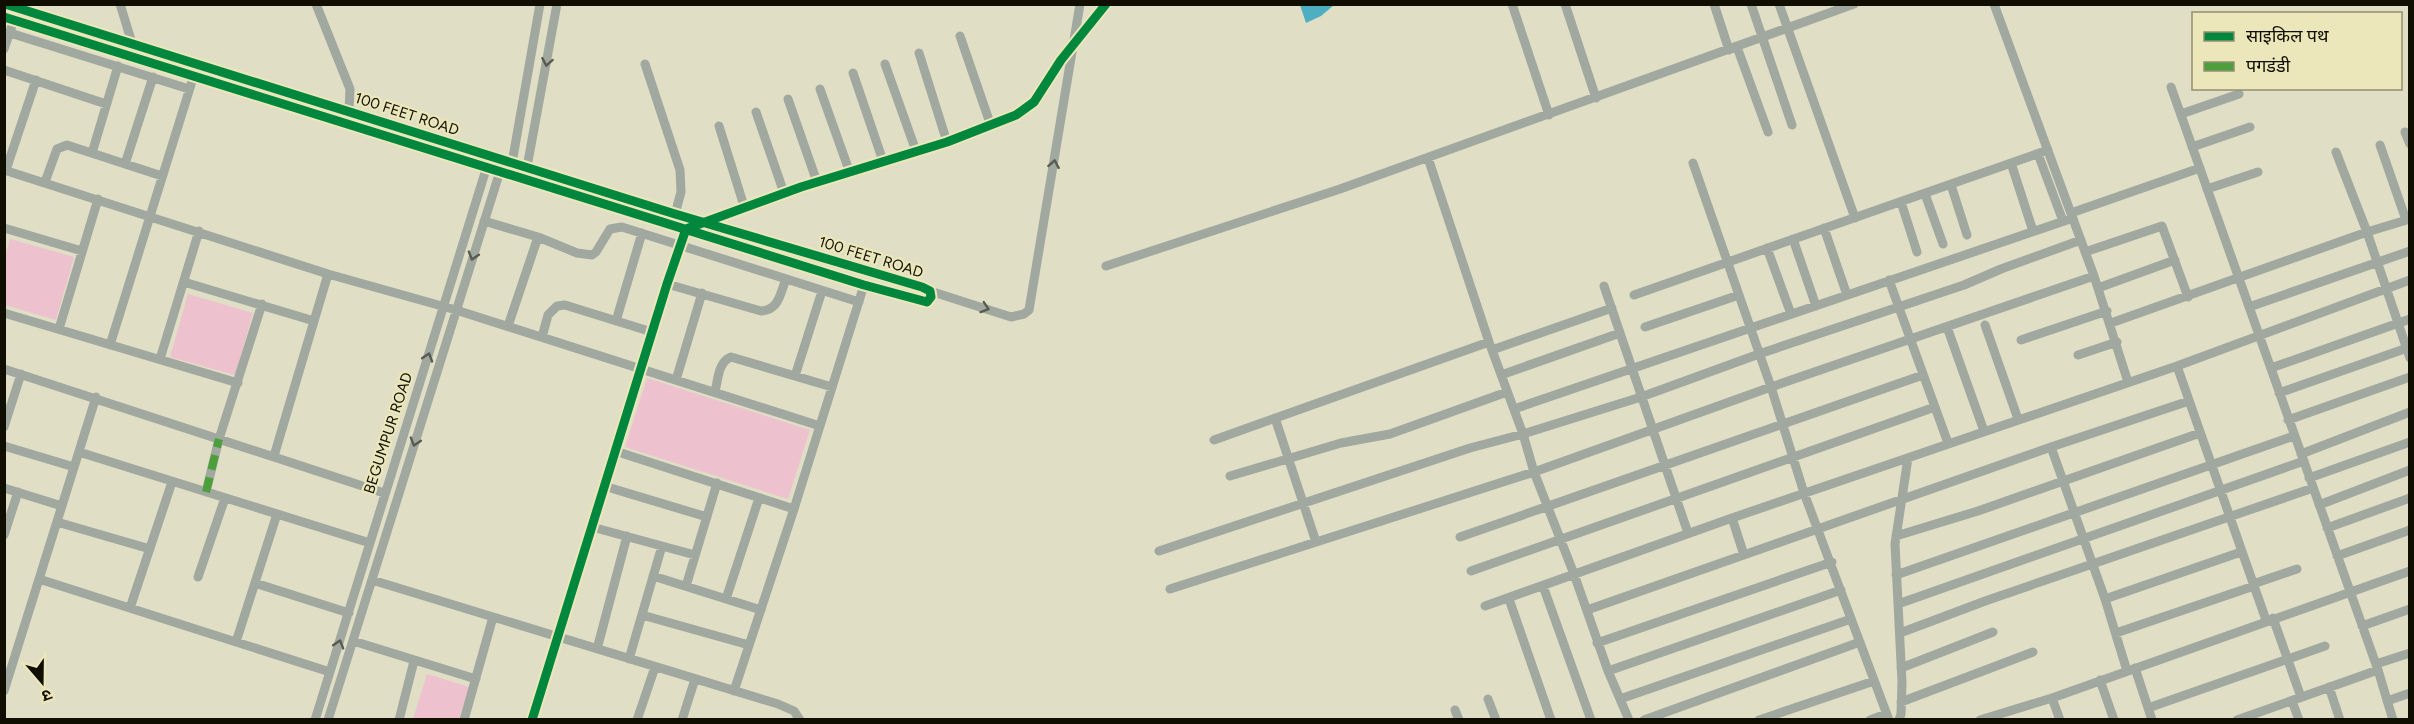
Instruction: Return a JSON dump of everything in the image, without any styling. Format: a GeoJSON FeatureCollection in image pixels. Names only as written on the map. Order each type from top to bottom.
{"type":"FeatureCollection","features":[{"type":"Feature","properties":{"kind":"street","name":"100 FEET ROAD"},"geometry":{"type":"LineString","coordinates":[[5,4],[675,214],[930,291],[931,297],[927,302],[864,285],[9,18]]}},
{"type":"Feature","properties":{"kind":"street"},"geometry":{"type":"LineString","coordinates":[[120,4],[132,43]]}},
{"type":"Feature","properties":{"kind":"street"},"geometry":{"type":"LineString","coordinates":[[316,4],[350,88],[349,110]]}},
{"type":"Feature","properties":{"kind":"street","name":"BEGUMPUR ROAD"},"geometry":{"type":"LineString","coordinates":[[328,720],[484,222],[500,173],[508,161],[540,4]]}},
{"type":"Feature","properties":{"kind":"street"},"geometry":{"type":"LineString","coordinates":[[527,167],[557,4]]}},
{"type":"Feature","properties":{"kind":"street"},"geometry":{"type":"LineString","coordinates":[[930,291],[1011,317],[1024,314],[1029,310],[1080,4]]}},
{"type":"Feature","properties":{"kind":"street"},"geometry":{"type":"LineString","coordinates":[[532,720],[556,636],[686,229],[744,206],[947,142],[991,126],[1026,109],[1034,102],[1061,60],[1106,4]]}},
{"type":"Feature","properties":{"kind":"street"},"geometry":{"type":"LineString","coordinates":[[1512,4],[1550,115]]}},
{"type":"Feature","properties":{"kind":"street"},"geometry":{"type":"LineString","coordinates":[[1565,4],[1596,98]]}},
{"type":"Feature","properties":{"kind":"street"},"geometry":{"type":"LineString","coordinates":[[1714,4],[1767,132]]}},
{"type":"Feature","properties":{"kind":"street"},"geometry":{"type":"LineString","coordinates":[[1750,4],[1792,125]]}},
{"type":"Feature","properties":{"kind":"street"},"geometry":{"type":"LineString","coordinates":[[1779,4],[1855,218]]}},
{"type":"Feature","properties":{"kind":"street"},"geometry":{"type":"LineString","coordinates":[[1106,266],[1428,158],[1788,30],[1854,4]]}},
{"type":"Feature","properties":{"kind":"street"},"geometry":{"type":"LineString","coordinates":[[1994,4],[2048,150],[2069,217]]}},
{"type":"Feature","properties":{"kind":"street"},"geometry":{"type":"LineString","coordinates":[[4,49],[10,33],[9,18],[17,9]]}},
{"type":"Feature","properties":{"kind":"street"},"geometry":{"type":"LineString","coordinates":[[10,33],[189,89]]}},
{"type":"Feature","properties":{"kind":"street"},"geometry":{"type":"LineString","coordinates":[[960,36],[991,126]]}},
{"type":"Feature","properties":{"kind":"street"},"geometry":{"type":"LineString","coordinates":[[919,53],[947,142]]}},
{"type":"Feature","properties":{"kind":"street"},"geometry":{"type":"LineString","coordinates":[[645,64],[680,170],[681,192],[675,214]]}},
{"type":"Feature","properties":{"kind":"street"},"geometry":{"type":"LineString","coordinates":[[885,64],[916,151]]}},
{"type":"Feature","properties":{"kind":"street"},"geometry":{"type":"LineString","coordinates":[[92,153],[118,66]]}},
{"type":"Feature","properties":{"kind":"street"},"geometry":{"type":"LineString","coordinates":[[4,70],[106,104]]}},
{"type":"Feature","properties":{"kind":"street"},"geometry":{"type":"LineString","coordinates":[[854,73],[883,161]]}},
{"type":"Feature","properties":{"kind":"street"},"geometry":{"type":"LineString","coordinates":[[110,345],[194,75]]}},
{"type":"Feature","properties":{"kind":"street"},"geometry":{"type":"LineString","coordinates":[[125,164],[153,77]]}},
{"type":"Feature","properties":{"kind":"street"},"geometry":{"type":"LineString","coordinates":[[36,80],[5,170],[328,274],[508,326],[820,426]]}},
{"type":"Feature","properties":{"kind":"street"},"geometry":{"type":"LineString","coordinates":[[2171,87],[2377,667],[2393,720]]}},
{"type":"Feature","properties":{"kind":"street"},"geometry":{"type":"LineString","coordinates":[[820,89],[850,172]]}},
{"type":"Feature","properties":{"kind":"street"},"geometry":{"type":"LineString","coordinates":[[2181,114],[2239,94]]}},
{"type":"Feature","properties":{"kind":"street"},"geometry":{"type":"LineString","coordinates":[[788,99],[817,182]]}},
{"type":"Feature","properties":{"kind":"street"},"geometry":{"type":"LineString","coordinates":[[756,112],[784,193]]}},
{"type":"Feature","properties":{"kind":"street"},"geometry":{"type":"LineString","coordinates":[[719,126],[744,206]]}},
{"type":"Feature","properties":{"kind":"street"},"geometry":{"type":"LineString","coordinates":[[2192,147],[2250,127]]}},
{"type":"Feature","properties":{"kind":"street"},"geometry":{"type":"LineString","coordinates":[[2405,132],[2409,144]]}},
{"type":"Feature","properties":{"kind":"street"},"geometry":{"type":"LineString","coordinates":[[45,182],[54,155],[60,146],[67,145],[162,176]]}},
{"type":"Feature","properties":{"kind":"street"},"geometry":{"type":"LineString","coordinates":[[2111,323],[2408,219],[2380,145]]}},
{"type":"Feature","properties":{"kind":"street"},"geometry":{"type":"LineString","coordinates":[[1634,295],[2048,150]]}},
{"type":"Feature","properties":{"kind":"street"},"geometry":{"type":"LineString","coordinates":[[2336,152],[2367,232],[2397,323],[2408,347],[2409,358]]}},
{"type":"Feature","properties":{"kind":"street"},"geometry":{"type":"LineString","coordinates":[[2038,154],[2081,240],[2111,323],[2128,382]]}},
{"type":"Feature","properties":{"kind":"street","name":"BEGUMPUR ROAD"},"geometry":{"type":"LineString","coordinates":[[315,720],[490,156]]}},
{"type":"Feature","properties":{"kind":"street"},"geometry":{"type":"LineString","coordinates":[[1428,158],[1534,472],[1574,574],[1608,671],[1629,720]]}},
{"type":"Feature","properties":{"kind":"street"},"geometry":{"type":"LineString","coordinates":[[1693,163],[1772,387],[1804,493],[1832,562],[1887,717],[1870,720]]}},
{"type":"Feature","properties":{"kind":"street"},"geometry":{"type":"LineString","coordinates":[[2011,163],[2033,231]]}},
{"type":"Feature","properties":{"kind":"street"},"geometry":{"type":"LineString","coordinates":[[1514,409],[2033,231],[2200,168]]}},
{"type":"Feature","properties":{"kind":"street"},"geometry":{"type":"LineString","coordinates":[[2207,189],[2258,172]]}},
{"type":"Feature","properties":{"kind":"street"},"geometry":{"type":"LineString","coordinates":[[1951,185],[1967,235]]}},
{"type":"Feature","properties":{"kind":"street"},"geometry":{"type":"LineString","coordinates":[[1925,194],[1943,244]]}},
{"type":"Feature","properties":{"kind":"street"},"geometry":{"type":"LineString","coordinates":[[59,329],[98,199]]}},
{"type":"Feature","properties":{"kind":"street"},"geometry":{"type":"LineString","coordinates":[[1901,202],[1917,252]]}},
{"type":"Feature","properties":{"kind":"street"},"geometry":{"type":"LineString","coordinates":[[484,222],[538,237],[577,253],[592,255],[601,247],[610,228],[615,226],[859,303]]}},
{"type":"Feature","properties":{"kind":"street"},"geometry":{"type":"LineString","coordinates":[[2085,252],[2161,226],[2164,227],[2188,297]]}},
{"type":"Feature","properties":{"kind":"street"},"geometry":{"type":"LineString","coordinates":[[1824,228],[1847,295]]}},
{"type":"Feature","properties":{"kind":"street"},"geometry":{"type":"LineString","coordinates":[[5,229],[82,251]]}},
{"type":"Feature","properties":{"kind":"street"},"geometry":{"type":"LineString","coordinates":[[160,359],[199,231]]}},
{"type":"Feature","properties":{"kind":"street"},"geometry":{"type":"LineString","coordinates":[[616,321],[642,233]]}},
{"type":"Feature","properties":{"kind":"street"},"geometry":{"type":"LineString","coordinates":[[508,326],[538,237]]}},
{"type":"Feature","properties":{"kind":"street"},"geometry":{"type":"LineString","coordinates":[[1792,239],[1816,306]]}},
{"type":"Feature","properties":{"kind":"street"},"geometry":{"type":"LineString","coordinates":[[1159,551],[1470,448],[1641,397],[1759,354],[1964,285],[2081,240]]}},
{"type":"Feature","properties":{"kind":"street"},"geometry":{"type":"LineString","coordinates":[[1767,248],[1791,314]]}},
{"type":"Feature","properties":{"kind":"street"},"geometry":{"type":"LineString","coordinates":[[2249,307],[2409,251]]}},
{"type":"Feature","properties":{"kind":"street"},"geometry":{"type":"LineString","coordinates":[[2098,288],[2175,260]]}},
{"type":"Feature","properties":{"kind":"street"},"geometry":{"type":"LineString","coordinates":[[274,456],[328,274]]}},
{"type":"Feature","properties":{"kind":"street"},"geometry":{"type":"LineString","coordinates":[[1170,590],[1534,472],[2094,276]]}},
{"type":"Feature","properties":{"kind":"street"},"geometry":{"type":"LineString","coordinates":[[667,284],[766,311],[776,306],[786,279]]}},
{"type":"Feature","properties":{"kind":"street"},"geometry":{"type":"LineString","coordinates":[[1889,280],[1948,443]]}},
{"type":"Feature","properties":{"kind":"street"},"geometry":{"type":"LineString","coordinates":[[1485,606],[1688,533],[2177,366],[2409,280]]}},
{"type":"Feature","properties":{"kind":"street"},"geometry":{"type":"LineString","coordinates":[[184,282],[314,321]]}},
{"type":"Feature","properties":{"kind":"street"},"geometry":{"type":"LineString","coordinates":[[734,691],[864,285]]}},
{"type":"Feature","properties":{"kind":"street"},"geometry":{"type":"LineString","coordinates":[[1604,286],[1688,533]]}},
{"type":"Feature","properties":{"kind":"street"},"geometry":{"type":"LineString","coordinates":[[795,376],[822,291]]}},
{"type":"Feature","properties":{"kind":"street"},"geometry":{"type":"LineString","coordinates":[[676,380],[702,293]]}},
{"type":"Feature","properties":{"kind":"street"},"geometry":{"type":"LineString","coordinates":[[1645,327],[1739,295]]}},
{"type":"Feature","properties":{"kind":"street"},"geometry":{"type":"LineString","coordinates":[[206,492],[219,439],[262,304]]}},
{"type":"Feature","properties":{"kind":"street"},"geometry":{"type":"LineString","coordinates":[[542,337],[548,315],[557,306],[565,306],[652,332]]}},
{"type":"Feature","properties":{"kind":"street"},"geometry":{"type":"LineString","coordinates":[[1215,440],[1490,346],[1612,308]]}},
{"type":"Feature","properties":{"kind":"street"},"geometry":{"type":"LineString","coordinates":[[2021,340],[2107,311]]}},
{"type":"Feature","properties":{"kind":"street"},"geometry":{"type":"LineString","coordinates":[[4,313],[238,383]]}},
{"type":"Feature","properties":{"kind":"street"},"geometry":{"type":"LineString","coordinates":[[2271,368],[2409,319]]}},
{"type":"Feature","properties":{"kind":"street"},"geometry":{"type":"LineString","coordinates":[[1985,325],[2018,419]]}},
{"type":"Feature","properties":{"kind":"street"},"geometry":{"type":"LineString","coordinates":[[1947,327],[1984,431]]}},
{"type":"Feature","properties":{"kind":"street"},"geometry":{"type":"LineString","coordinates":[[1501,375],[1620,333]]}},
{"type":"Feature","properties":{"kind":"street"},"geometry":{"type":"LineString","coordinates":[[2078,355],[2117,342]]}},
{"type":"Feature","properties":{"kind":"street"},"geometry":{"type":"LineString","coordinates":[[2279,393],[2408,347]]}},
{"type":"Feature","properties":{"kind":"street"},"geometry":{"type":"LineString","coordinates":[[715,392],[721,367],[727,358],[731,357],[832,387]]}},
{"type":"Feature","properties":{"kind":"street"},"geometry":{"type":"LineString","coordinates":[[2177,366],[2253,585],[2288,659],[2299,720]]}},
{"type":"Feature","properties":{"kind":"street"},"geometry":{"type":"LineString","coordinates":[[4,369],[96,397],[384,493]]}},
{"type":"Feature","properties":{"kind":"street"},"geometry":{"type":"LineString","coordinates":[[4,427],[21,374]]}},
{"type":"Feature","properties":{"kind":"street"},"geometry":{"type":"LineString","coordinates":[[1460,537],[1923,375]]}},
{"type":"Feature","properties":{"kind":"street"},"geometry":{"type":"LineString","coordinates":[[2288,420],[2409,376]]}},
{"type":"Feature","properties":{"kind":"street"},"geometry":{"type":"LineString","coordinates":[[1230,476],[1341,442],[1390,434],[1507,393]]}},
{"type":"Feature","properties":{"kind":"street"},"geometry":{"type":"LineString","coordinates":[[4,691],[96,397]]}},
{"type":"Feature","properties":{"kind":"street"},"geometry":{"type":"LineString","coordinates":[[1587,610],[2189,400]]}},
{"type":"Feature","properties":{"kind":"street"},"geometry":{"type":"LineString","coordinates":[[1471,571],[1935,407]]}},
{"type":"Feature","properties":{"kind":"street"},"geometry":{"type":"LineString","coordinates":[[1898,604],[2221,490],[2409,412]]}},
{"type":"Feature","properties":{"kind":"street"},"geometry":{"type":"LineString","coordinates":[[1275,418],[1317,542]]}},
{"type":"Feature","properties":{"kind":"street"},"geometry":{"type":"LineString","coordinates":[[1896,536],[2064,482],[2200,433]]}},
{"type":"Feature","properties":{"kind":"street"},"geometry":{"type":"LineString","coordinates":[[1896,575],[2294,436]]}},
{"type":"Feature","properties":{"kind":"street"},"geometry":{"type":"LineString","coordinates":[[2309,477],[2409,442]]}},
{"type":"Feature","properties":{"kind":"street"},"geometry":{"type":"LineString","coordinates":[[4,446],[74,467]]}},
{"type":"Feature","properties":{"kind":"street"},"geometry":{"type":"LineString","coordinates":[[2051,447],[2116,633],[2152,720]]}},
{"type":"Feature","properties":{"kind":"street"},"geometry":{"type":"LineString","coordinates":[[615,451],[794,509]]}},
{"type":"Feature","properties":{"kind":"street"},"geometry":{"type":"LineString","coordinates":[[79,452],[370,543]]}},
{"type":"Feature","properties":{"kind":"street"},"geometry":{"type":"LineString","coordinates":[[1899,720],[1901,668],[1896,536],[1908,458]]}},
{"type":"Feature","properties":{"kind":"street"},"geometry":{"type":"LineString","coordinates":[[2319,505],[2409,470]]}},
{"type":"Feature","properties":{"kind":"street"},"geometry":{"type":"LineString","coordinates":[[130,608],[172,482]]}},
{"type":"Feature","properties":{"kind":"street"},"geometry":{"type":"LineString","coordinates":[[686,586],[717,483]]}},
{"type":"Feature","properties":{"kind":"street"},"geometry":{"type":"LineString","coordinates":[[604,486],[707,517]]}},
{"type":"Feature","properties":{"kind":"street"},"geometry":{"type":"LineString","coordinates":[[4,488],[62,506]]}},
{"type":"Feature","properties":{"kind":"street"},"geometry":{"type":"LineString","coordinates":[[1900,633],[2313,488]]}},
{"type":"Feature","properties":{"kind":"street"},"geometry":{"type":"LineString","coordinates":[[4,535],[18,492]]}},
{"type":"Feature","properties":{"kind":"street"},"geometry":{"type":"LineString","coordinates":[[198,578],[225,498]]}},
{"type":"Feature","properties":{"kind":"street"},"geometry":{"type":"LineString","coordinates":[[726,599],[759,498]]}},
{"type":"Feature","properties":{"kind":"street"},"geometry":{"type":"LineString","coordinates":[[2327,528],[2409,498]]}},
{"type":"Feature","properties":{"kind":"street"},"geometry":{"type":"LineString","coordinates":[[236,642],[277,514]]}},
{"type":"Feature","properties":{"kind":"street"},"geometry":{"type":"LineString","coordinates":[[378,515],[391,520]]}},
{"type":"Feature","properties":{"kind":"street"},"geometry":{"type":"LineString","coordinates":[[1732,518],[1744,555]]}},
{"type":"Feature","properties":{"kind":"street"},"geometry":{"type":"LineString","coordinates":[[57,522],[150,549]]}},
{"type":"Feature","properties":{"kind":"street"},"geometry":{"type":"LineString","coordinates":[[592,526],[695,555]]}},
{"type":"Feature","properties":{"kind":"street"},"geometry":{"type":"LineString","coordinates":[[2337,556],[2409,530]]}},
{"type":"Feature","properties":{"kind":"street"},"geometry":{"type":"LineString","coordinates":[[597,649],[627,536]]}},
{"type":"Feature","properties":{"kind":"street"},"geometry":{"type":"LineString","coordinates":[[629,659],[662,546]]}},
{"type":"Feature","properties":{"kind":"street"},"geometry":{"type":"LineString","coordinates":[[2105,599],[2241,552]]}},
{"type":"Feature","properties":{"kind":"street"},"geometry":{"type":"LineString","coordinates":[[1598,643],[1832,562]]}},
{"type":"Feature","properties":{"kind":"street"},"geometry":{"type":"LineString","coordinates":[[2116,633],[2297,568]]}},
{"type":"Feature","properties":{"kind":"street"},"geometry":{"type":"LineString","coordinates":[[1980,720],[2052,698],[2409,571]]}},
{"type":"Feature","properties":{"kind":"street"},"geometry":{"type":"LineString","coordinates":[[653,576],[761,610]]}},
{"type":"Feature","properties":{"kind":"street"},"geometry":{"type":"LineString","coordinates":[[39,579],[330,672]]}},
{"type":"Feature","properties":{"kind":"street"},"geometry":{"type":"LineString","coordinates":[[372,580],[734,691],[794,711],[800,720]]}},
{"type":"Feature","properties":{"kind":"street"},"geometry":{"type":"LineString","coordinates":[[255,583],[349,613]]}},
{"type":"Feature","properties":{"kind":"street"},"geometry":{"type":"LineString","coordinates":[[1543,586],[1591,720]]}},
{"type":"Feature","properties":{"kind":"street"},"geometry":{"type":"LineString","coordinates":[[1608,671],[1841,590]]}},
{"type":"Feature","properties":{"kind":"street"},"geometry":{"type":"LineString","coordinates":[[1509,599],[1551,720]]}},
{"type":"Feature","properties":{"kind":"street"},"geometry":{"type":"LineString","coordinates":[[2362,626],[2409,609]]}},
{"type":"Feature","properties":{"kind":"street"},"geometry":{"type":"LineString","coordinates":[[642,615],[749,645]]}},
{"type":"Feature","properties":{"kind":"street"},"geometry":{"type":"LineString","coordinates":[[464,720],[493,617]]}},
{"type":"Feature","properties":{"kind":"street"},"geometry":{"type":"LineString","coordinates":[[1620,699],[1851,619]]}},
{"type":"Feature","properties":{"kind":"street"},"geometry":{"type":"LineString","coordinates":[[1901,668],[1993,632]]}},
{"type":"Feature","properties":{"kind":"street"},"geometry":{"type":"LineString","coordinates":[[353,641],[476,679]]}},
{"type":"Feature","properties":{"kind":"street"},"geometry":{"type":"LineString","coordinates":[[1644,720],[1860,642]]}},
{"type":"Feature","properties":{"kind":"street"},"geometry":{"type":"LineString","coordinates":[[2148,708],[2325,646]]}},
{"type":"Feature","properties":{"kind":"street"},"geometry":{"type":"LineString","coordinates":[[4,651],[16,655]]}},
{"type":"Feature","properties":{"kind":"street"},"geometry":{"type":"LineString","coordinates":[[1901,702],[2033,652]]}},
{"type":"Feature","properties":{"kind":"street"},"geometry":{"type":"LineString","coordinates":[[2237,720],[2329,687],[2409,653]]}},
{"type":"Feature","properties":{"kind":"street"},"geometry":{"type":"LineString","coordinates":[[399,719],[414,661]]}},
{"type":"Feature","properties":{"kind":"street"},"geometry":{"type":"LineString","coordinates":[[637,720],[655,667]]}},
{"type":"Feature","properties":{"kind":"street"},"geometry":{"type":"LineString","coordinates":[[682,720],[695,679]]}},
{"type":"Feature","properties":{"kind":"street"},"geometry":{"type":"LineString","coordinates":[[2100,680],[2114,720]]}},
{"type":"Feature","properties":{"kind":"street"},"geometry":{"type":"LineString","coordinates":[[1759,720],[1874,681]]}},
{"type":"Feature","properties":{"kind":"street"},"geometry":{"type":"LineString","coordinates":[[2329,687],[2340,720]]}},
{"type":"Feature","properties":{"kind":"street"},"geometry":{"type":"LineString","coordinates":[[2386,701],[2409,693]]}},
{"type":"Feature","properties":{"kind":"street"},"geometry":{"type":"LineString","coordinates":[[2052,698],[2060,720]]}},
{"type":"Feature","properties":{"kind":"street"},"geometry":{"type":"LineString","coordinates":[[1488,699],[1496,720]]}},
{"type":"Feature","properties":{"kind":"street"},"geometry":{"type":"LineString","coordinates":[[2017,708],[2021,720]]}},
{"type":"Feature","properties":{"kind":"street"},"geometry":{"type":"LineString","coordinates":[[2265,710],[2269,720]]}},
{"type":"Feature","properties":{"kind":"shaded area"},"geometry":{"type":"Polygon","coordinates":[[[10,239],[74,257],[56,320],[5,305],[5,257],[10,239]]]}},
{"type":"Feature","properties":{"kind":"shaded area"},"geometry":{"type":"Polygon","coordinates":[[[188,294],[253,313],[235,375],[170,357],[188,294]]]}},
{"type":"Feature","properties":{"kind":"shaded area"},"geometry":{"type":"Polygon","coordinates":[[[647,378],[810,430],[788,499],[625,447],[647,378]]]}},
{"type":"Feature","properties":{"kind":"shaded area"},"geometry":{"type":"Polygon","coordinates":[[[427,674],[469,687],[459,719],[413,719],[427,674]]]}},
{"type":"Feature","properties":{"kind":"water"},"geometry":{"type":"Polygon","coordinates":[[[1300,4],[1334,5],[1321,16],[1306,23],[1300,4]]]}},
{"type":"Feature","properties":{"kind":"marked path"},"geometry":{"type":"LineString","coordinates":[[206,492],[219,439]]}},
{"type":"Feature","properties":{"kind":"cycle path"},"geometry":{"type":"LineString","coordinates":[[4,17],[864,285],[927,302],[931,297],[930,291],[922,287],[675,214],[5,4]]}},
{"type":"Feature","properties":{"kind":"cycle path"},"geometry":{"type":"LineString","coordinates":[[532,720],[686,229],[801,187],[947,142],[1016,115],[1034,102],[1061,60],[1106,4]]}}]}
